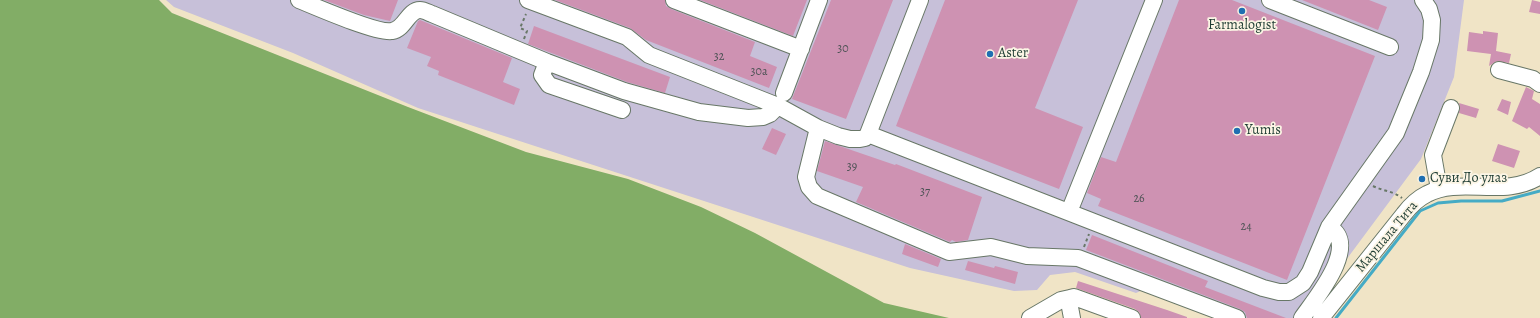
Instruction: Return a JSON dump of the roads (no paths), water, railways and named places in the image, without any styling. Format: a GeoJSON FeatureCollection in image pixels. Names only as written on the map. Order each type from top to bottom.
{"type":"FeatureCollection","features":[{"type":"Feature","properties":{"kind":"street"},"geometry":{"type":"LineString","coordinates":[[299,0],[374,28],[391,32],[400,29],[412,12],[420,10],[519,51],[624,91],[699,112],[748,118],[763,117],[770,114],[781,100],[819,0]]}},
{"type":"Feature","properties":{"kind":"street"},"geometry":{"type":"LineString","coordinates":[[674,0],[800,49]]}},
{"type":"Feature","properties":{"kind":"street"},"geometry":{"type":"LineString","coordinates":[[529,1],[627,37],[649,55],[781,100],[818,128],[850,140],[865,138],[868,134],[920,0]]}},
{"type":"Feature","properties":{"kind":"street"},"geometry":{"type":"LineString","coordinates":[[1069,212],[1154,0]]}},
{"type":"Feature","properties":{"kind":"street"},"geometry":{"type":"LineString","coordinates":[[1270,0],[1390,47]]}},
{"type":"Feature","properties":{"kind":"street"},"geometry":{"type":"LineString","coordinates":[[868,134],[1263,288],[1289,292],[1298,288],[1310,272],[1329,227],[1396,133],[1421,72],[1431,40],[1432,20],[1430,9],[1423,0]]}},
{"type":"Feature","properties":{"kind":"street"},"geometry":{"type":"LineString","coordinates":[[547,62],[542,76],[549,85],[622,110]]}},
{"type":"Feature","properties":{"kind":"street"},"geometry":{"type":"LineString","coordinates":[[1499,70],[1533,80],[1540,84]]}},
{"type":"Feature","properties":{"kind":"street"},"geometry":{"type":"LineString","coordinates":[[1439,189],[1434,155],[1451,108]]}},
{"type":"Feature","properties":{"kind":"street"},"geometry":{"type":"LineString","coordinates":[[818,128],[806,176],[809,187],[817,196],[949,252],[991,247],[1027,256],[1078,258],[1237,318]]}},
{"type":"Feature","properties":{"kind":"street","name":"Маршала Тита"},"geometry":{"type":"LineString","coordinates":[[1321,318],[1411,206],[1427,194],[1448,187],[1513,187],[1538,182]]}},
{"type":"Feature","properties":{"kind":"street"},"geometry":{"type":"LineString","coordinates":[[1302,318],[1321,292],[1339,258],[1340,250],[1338,236],[1336,232],[1329,227]]}},
{"type":"Feature","properties":{"kind":"street"},"geometry":{"type":"LineString","coordinates":[[1030,318],[1061,300],[1070,298],[1076,298],[1132,318]]}},
{"type":"Feature","properties":{"kind":"street"},"geometry":{"type":"LineString","coordinates":[[1070,298],[1069,302],[1072,318]]}},
{"type":"Feature","properties":{"kind":"waterway"},"geometry":{"type":"LineString","coordinates":[[1336,318],[1420,211],[1438,203],[1461,201],[1502,201],[1540,191]]}},
{"type":"Feature","properties":{"kind":"place","name":"Farmalogist"},"geometry":{"type":"Point","coordinates":[1242,11]}},
{"type":"Feature","properties":{"kind":"place","name":"Aster"},"geometry":{"type":"Point","coordinates":[990,54]}},
{"type":"Feature","properties":{"kind":"place","name":"Yumis"},"geometry":{"type":"Point","coordinates":[1237,131]}},
{"type":"Feature","properties":{"kind":"place","name":"Суви До улаз"},"geometry":{"type":"Point","coordinates":[1422,179]}}]}
